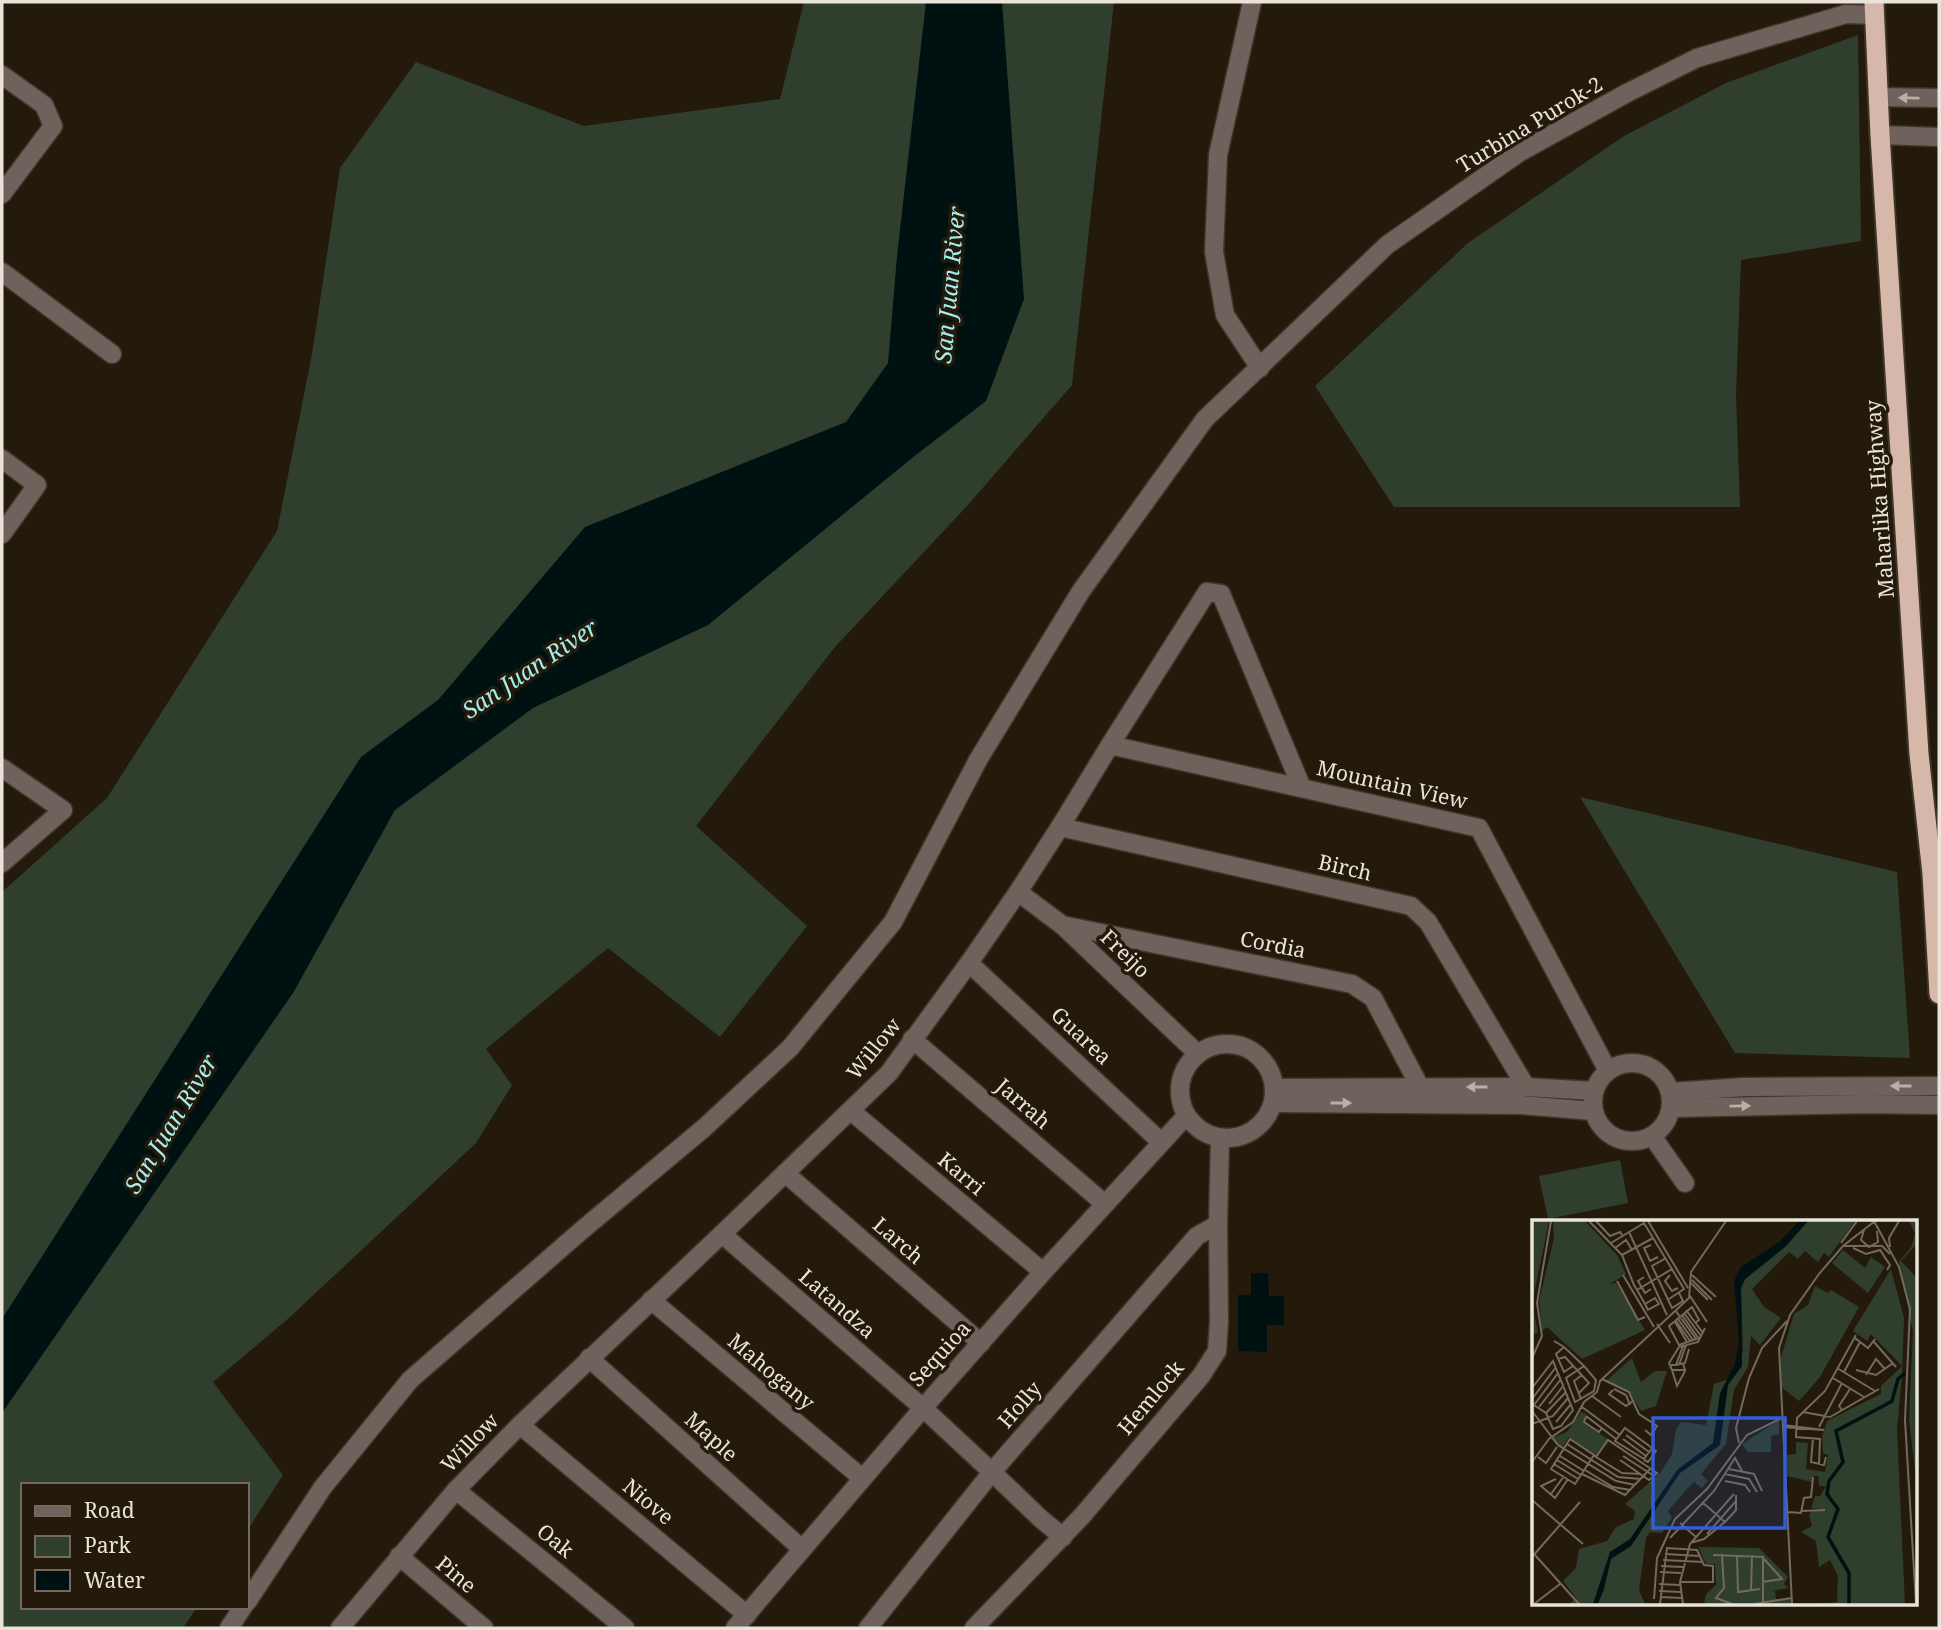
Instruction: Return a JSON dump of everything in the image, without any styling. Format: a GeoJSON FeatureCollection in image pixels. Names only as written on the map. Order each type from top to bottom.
{"type":"FeatureCollection","features":[{"type":"Feature","properties":{"kind":"highway","name":"Maharlika Highway"},"geometry":{"type":"LineString","coordinates":[[1874,8],[1919,754],[1932,874],[1939,994]]}},
{"type":"Feature","properties":{"kind":"street"},"geometry":{"type":"LineString","coordinates":[[1252,2],[1218,155],[1214,252],[1225,315],[1260,368]]}},
{"type":"Feature","properties":{"kind":"street","name":"Turbina Purok-2"},"geometry":{"type":"LineString","coordinates":[[248,1600],[323,1487],[410,1380],[704,1128],[790,1048],[893,922],[978,761],[1081,591],[1205,419],[1387,245],[1520,152],[1697,58],[1874,8]]}},
{"type":"Feature","properties":{"kind":"street"},"geometry":{"type":"LineString","coordinates":[[2,75],[44,106],[53,126],[2,194]]}},
{"type":"Feature","properties":{"kind":"street"},"geometry":{"type":"LineString","coordinates":[[1878,97],[1939,99]]}},
{"type":"Feature","properties":{"kind":"street"},"geometry":{"type":"LineString","coordinates":[[1880,135],[1939,137]]}},
{"type":"Feature","properties":{"kind":"street"},"geometry":{"type":"LineString","coordinates":[[2,272],[112,354]]}},
{"type":"Feature","properties":{"kind":"street"},"geometry":{"type":"LineString","coordinates":[[2,459],[37,485],[2,534]]}},
{"type":"Feature","properties":{"kind":"street","name":"Willow"},"geometry":{"type":"LineString","coordinates":[[340,1628],[456,1490],[520,1424],[888,1073],[969,963],[1017,892],[1207,593],[1221,594],[1302,788]]}},
{"type":"Feature","properties":{"kind":"street","name":"Mountain View"},"geometry":{"type":"LineString","coordinates":[[1110,745],[1479,828],[1608,1071]]}},
{"type":"Feature","properties":{"kind":"street"},"geometry":{"type":"LineString","coordinates":[[2,768],[63,810],[3,860]]}},
{"type":"Feature","properties":{"kind":"street","name":"Birch"},"geometry":{"type":"LineString","coordinates":[[1060,827],[1410,906],[1428,922],[1526,1087]]}},
{"type":"Feature","properties":{"kind":"street","name":"Freijo"},"geometry":{"type":"LineString","coordinates":[[1017,892],[1062,925],[1198,1054]]}},
{"type":"Feature","properties":{"kind":"street","name":"Cordia"},"geometry":{"type":"LineString","coordinates":[[1062,925],[1352,984],[1373,999],[1420,1087]]}},
{"type":"Feature","properties":{"kind":"street","name":"Guarea"},"geometry":{"type":"LineString","coordinates":[[969,963],[1161,1142]]}},
{"type":"Feature","properties":{"kind":"street","name":"Jarrah"},"geometry":{"type":"LineString","coordinates":[[912,1039],[1105,1204]]}},
{"type":"Feature","properties":{"kind":"street"},"geometry":{"type":"LineString","coordinates":[[1225,1044],[1239,1046],[1263,1061],[1270,1073],[1273,1095],[1268,1116],[1259,1126],[1234,1138],[1220,1138],[1195,1127],[1186,1116],[1179,1090],[1188,1064],[1198,1054],[1210,1047],[1225,1044]]}},
{"type":"Feature","properties":{"kind":"street"},"geometry":{"type":"LineString","coordinates":[[1632,1063],[1644,1064],[1656,1070],[1665,1080],[1671,1100],[1668,1119],[1661,1129],[1652,1136],[1628,1141],[1606,1132],[1594,1111],[1594,1091],[1599,1080],[1608,1071],[1619,1065],[1632,1063]]}},
{"type":"Feature","properties":{"kind":"street"},"geometry":{"type":"LineString","coordinates":[[1671,1100],[1744,1087],[1939,1086]]}},
{"type":"Feature","properties":{"kind":"street"},"geometry":{"type":"LineString","coordinates":[[1273,1095],[1420,1087],[1526,1087],[1594,1091]]}},
{"type":"Feature","properties":{"kind":"street"},"geometry":{"type":"LineString","coordinates":[[1273,1095],[1522,1105],[1594,1111]]}},
{"type":"Feature","properties":{"kind":"street"},"geometry":{"type":"LineString","coordinates":[[1671,1100],[1939,1105]]}},
{"type":"Feature","properties":{"kind":"street","name":"Karri"},"geometry":{"type":"LineString","coordinates":[[850,1111],[1043,1272]]}},
{"type":"Feature","properties":{"kind":"street","name":"Sequioa"},"geometry":{"type":"LineString","coordinates":[[741,1621],[923,1408],[1186,1116]]}},
{"type":"Feature","properties":{"kind":"street"},"geometry":{"type":"LineString","coordinates":[[1652,1136],[1685,1183]]}},
{"type":"Feature","properties":{"kind":"street","name":"Hemlock"},"geometry":{"type":"LineString","coordinates":[[974,1628],[1063,1537],[1201,1376],[1217,1351],[1220,1138]]}},
{"type":"Feature","properties":{"kind":"street","name":"Larch"},"geometry":{"type":"LineString","coordinates":[[785,1173],[981,1343]]}},
{"type":"Feature","properties":{"kind":"street","name":"Holly"},"geometry":{"type":"LineString","coordinates":[[868,1628],[992,1472],[1197,1237],[1218,1224]]}},
{"type":"Feature","properties":{"kind":"street","name":"Latandza"},"geometry":{"type":"LineString","coordinates":[[722,1234],[923,1408],[1063,1537]]}},
{"type":"Feature","properties":{"kind":"street","name":"Mahogany"},"geometry":{"type":"LineString","coordinates":[[651,1300],[862,1478]]}},
{"type":"Feature","properties":{"kind":"street","name":"Maple"},"geometry":{"type":"LineString","coordinates":[[589,1358],[802,1549]]}},
{"type":"Feature","properties":{"kind":"street","name":"Niove"},"geometry":{"type":"LineString","coordinates":[[520,1424],[741,1621]]}},
{"type":"Feature","properties":{"kind":"street","name":"Oak"},"geometry":{"type":"LineString","coordinates":[[456,1490],[625,1628]]}},
{"type":"Feature","properties":{"kind":"street","name":"Pine"},"geometry":{"type":"LineString","coordinates":[[399,1556],[484,1628]]}},
{"type":"Feature","properties":{"kind":"street"},"geometry":{"type":"LineString","coordinates":[[229,1628],[242,1609]]}},
{"type":"Feature","properties":{"kind":"green space"},"geometry":{"type":"Polygon","coordinates":[[[804,2],[1114,2],[1072,385],[967,506],[835,647],[696,826],[807,926],[720,1037],[608,948],[486,1049],[512,1085],[476,1143],[290,1317],[213,1382],[283,1475],[248,1529],[248,1483],[21,1483],[21,1609],[196,1609],[183,1628],[2,1628],[2,892],[107,798],[277,531],[312,354],[340,168],[416,62],[584,126],[780,99],[804,2]]]}},
{"type":"Feature","properties":{"kind":"green space"},"geometry":{"type":"Polygon","coordinates":[[[1858,35],[1861,241],[1741,260],[1736,393],[1740,507],[1394,507],[1315,386],[1468,243],[1624,136],[1726,83],[1858,35]]]}},
{"type":"Feature","properties":{"kind":"green space"},"geometry":{"type":"Polygon","coordinates":[[[1580,797],[1897,872],[1910,1058],[1735,1053],[1580,797]]]}},
{"type":"Feature","properties":{"kind":"green space"},"geometry":{"type":"Polygon","coordinates":[[[1620,1160],[1628,1203],[1548,1219],[1539,1176],[1620,1160]]]}},
{"type":"Feature","properties":{"kind":"water","name":"San Juan River"},"geometry":{"type":"Polygon","coordinates":[[[926,2],[1002,2],[1024,299],[986,401],[708,625],[533,708],[395,810],[293,993],[2,1413],[2,1319],[361,757],[438,700],[585,527],[846,422],[888,363],[897,256],[926,2]]]}},
{"type":"Feature","properties":{"kind":"water"},"geometry":{"type":"Polygon","coordinates":[[[1251,1273],[1268,1273],[1269,1296],[1284,1296],[1284,1325],[1267,1325],[1267,1352],[1238,1351],[1238,1295],[1251,1295],[1251,1273]]]}}]}
